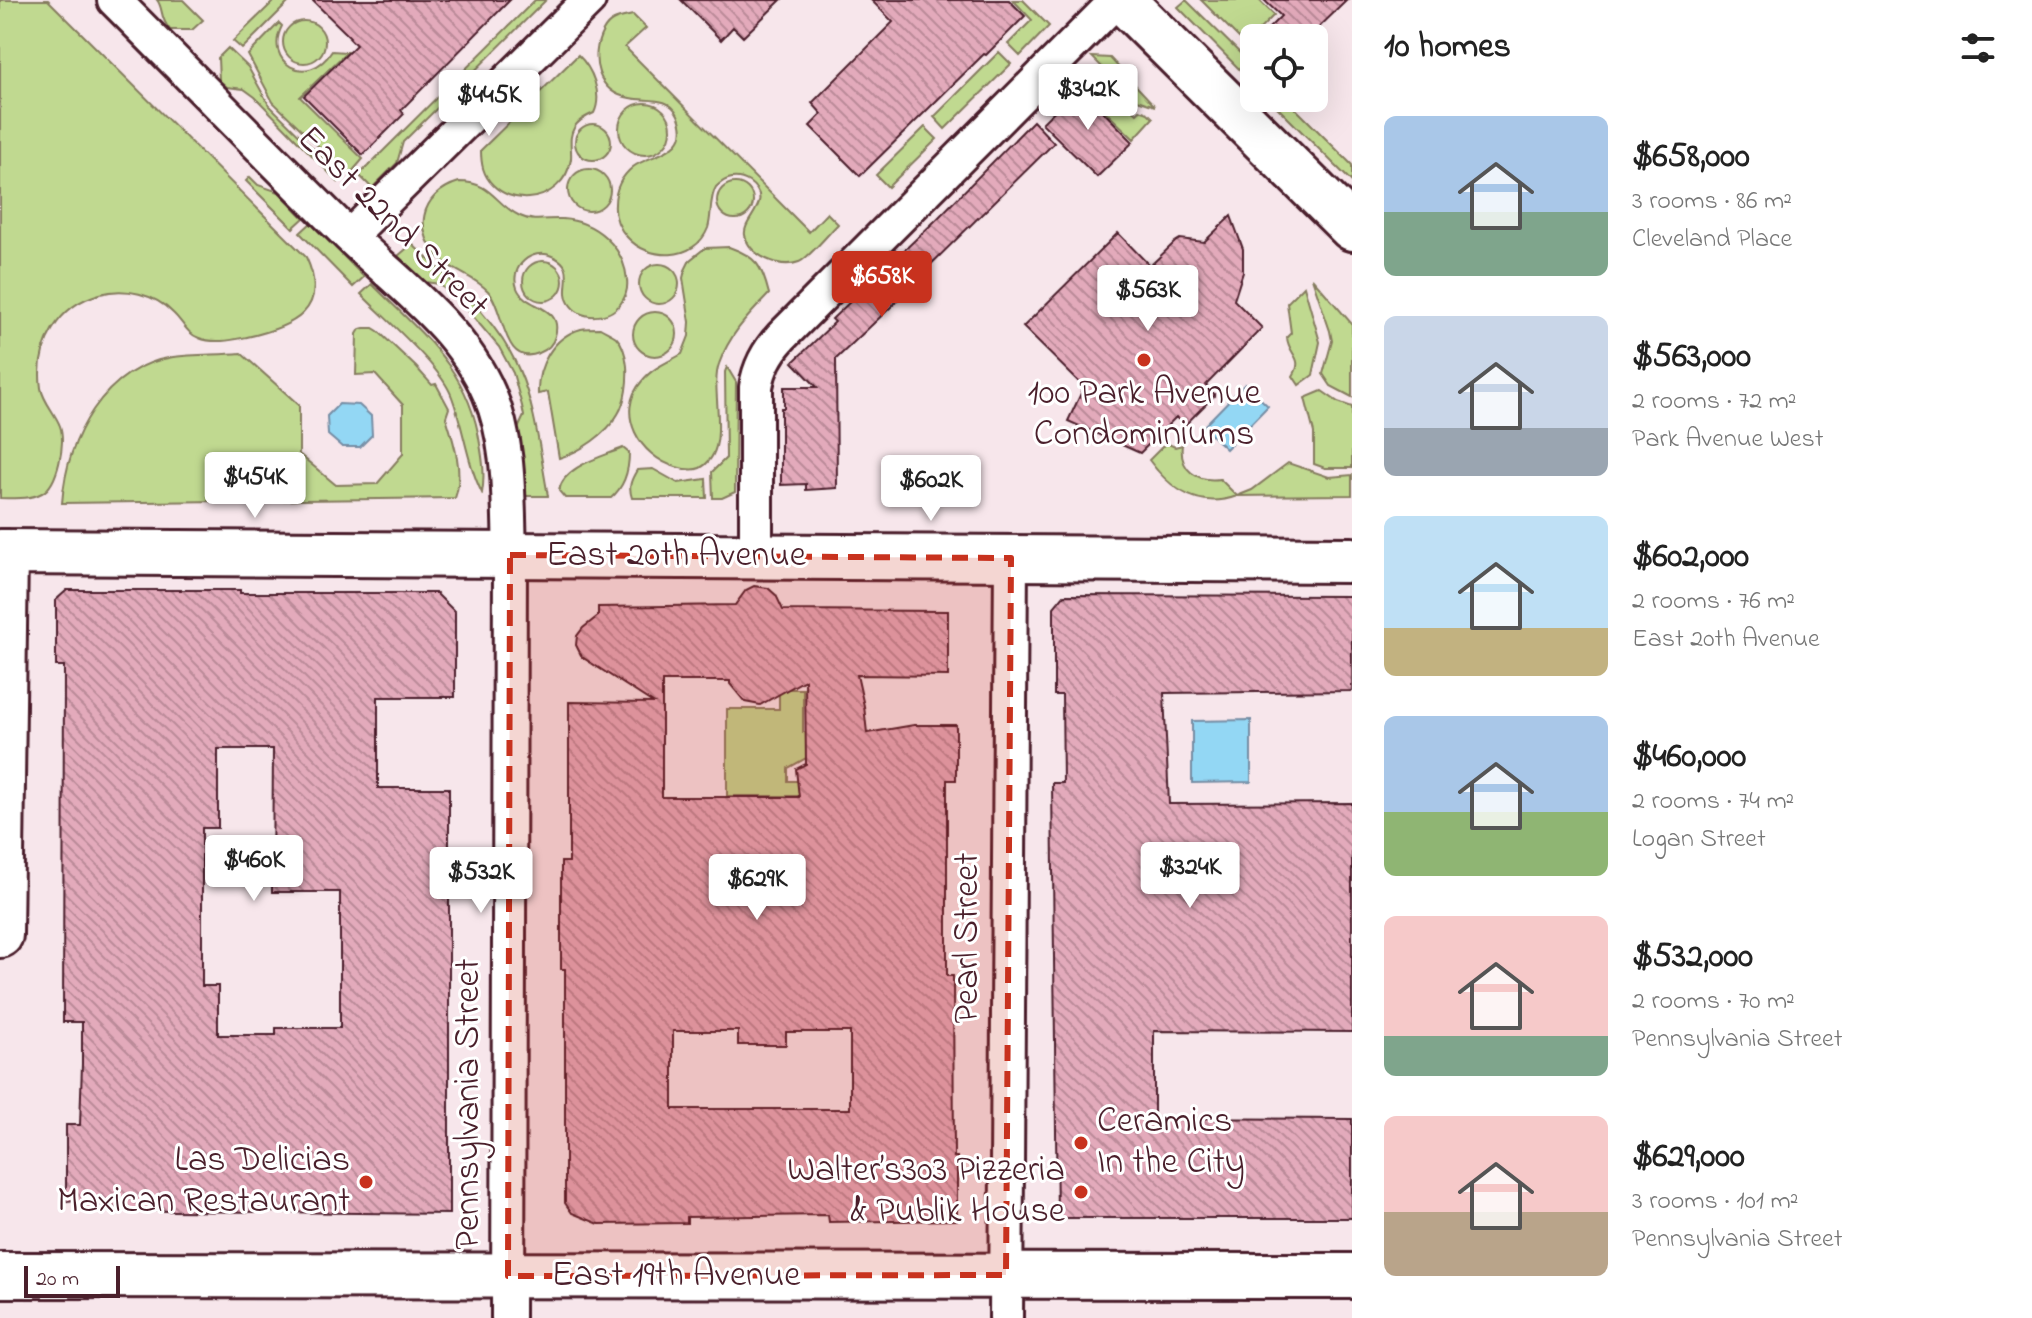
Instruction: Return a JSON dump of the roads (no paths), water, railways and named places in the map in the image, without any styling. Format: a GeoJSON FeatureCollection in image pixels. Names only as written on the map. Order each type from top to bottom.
{"type":"FeatureCollection","features":[{"type":"Feature","properties":{"kind":"street","name":"East 22nd Street"},"geometry":{"type":"LineString","coordinates":[[114,0],[439,321],[474,365],[498,418],[505,455],[510,555]]}},
{"type":"Feature","properties":{"kind":"street"},"geometry":{"type":"LineString","coordinates":[[350,236],[589,0]]}},
{"type":"Feature","properties":{"kind":"street"},"geometry":{"type":"LineString","coordinates":[[756,556],[756,387],[761,365],[767,355],[781,337],[1120,0],[1352,228]]}},
{"type":"Feature","properties":{"kind":"street"},"geometry":{"type":"LineString","coordinates":[[0,935],[2,552]]}},
{"type":"Feature","properties":{"kind":"street","name":"East 20th Avenue"},"geometry":{"type":"LineString","coordinates":[[2,552],[1352,560]]}},
{"type":"Feature","properties":{"kind":"street","name":"Pennsylvania Street"},"geometry":{"type":"LineString","coordinates":[[508,1297],[510,555]]}},
{"type":"Feature","properties":{"kind":"street","name":"Pearl Street"},"geometry":{"type":"LineString","coordinates":[[1006,1297],[1011,558]]}},
{"type":"Feature","properties":{"kind":"street","name":"East 19th Avenue"},"geometry":{"type":"LineString","coordinates":[[0,1275],[508,1297],[1006,1297],[1352,1276]]}},
{"type":"Feature","properties":{"kind":"water"},"geometry":{"type":"Polygon","coordinates":[[[1245,384],[1268,406],[1226,449],[1203,427],[1245,384]]]}},
{"type":"Feature","properties":{"kind":"water"},"geometry":{"type":"Polygon","coordinates":[[[339,404],[359,405],[371,416],[372,435],[360,447],[342,447],[328,435],[327,416],[339,404]]]}},
{"type":"Feature","properties":{"kind":"water"},"geometry":{"type":"Polygon","coordinates":[[[1251,720],[1251,782],[1192,783],[1192,721],[1251,720]]]}},
{"type":"Feature","properties":{"kind":"place","name":"100 Park Avenue Condominiums"},"geometry":{"type":"Point","coordinates":[1144,360]}},
{"type":"Feature","properties":{"kind":"place","name":"Ceramics In the City"},"geometry":{"type":"Point","coordinates":[1081,1143]}},
{"type":"Feature","properties":{"kind":"place","name":"Las Delicias Maxican Restaurant"},"geometry":{"type":"Point","coordinates":[366,1182]}},
{"type":"Feature","properties":{"kind":"place","name":"Walter’s303 Pizzeria & Publik House"},"geometry":{"type":"Point","coordinates":[1081,1192]}}]}
